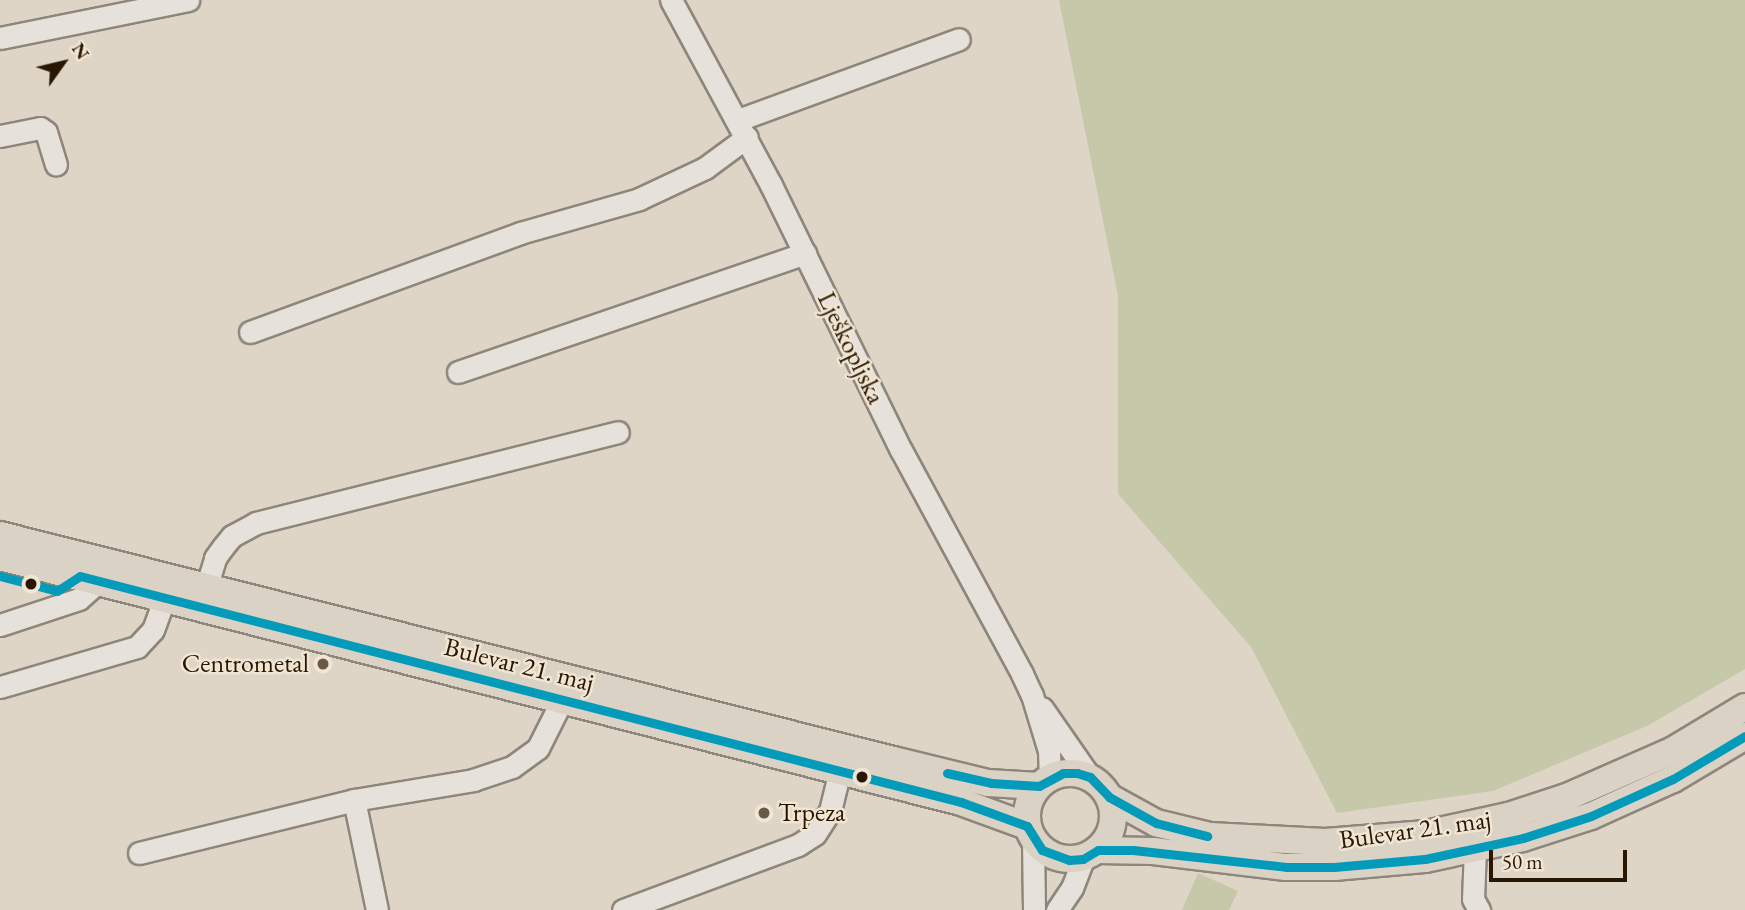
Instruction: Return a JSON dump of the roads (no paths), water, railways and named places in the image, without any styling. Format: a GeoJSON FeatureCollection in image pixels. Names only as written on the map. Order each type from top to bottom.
{"type":"FeatureCollection","features":[{"type":"Feature","properties":{"kind":"main road","name":"Bulevar 21. maj"},"geometry":{"type":"LineString","coordinates":[[0,535],[988,783],[1044,782],[1063,773],[1090,777],[1110,797],[1156,823],[1210,836],[1311,842],[1426,834],[1521,813],[1601,784],[1672,751],[1745,707]]}},
{"type":"Feature","properties":{"kind":"main road","name":"Bulevar 21. maj"},"geometry":{"type":"LineString","coordinates":[[0,556],[961,802],[1030,832],[1055,857],[1153,851],[1244,864],[1334,867],[1426,859],[1558,827],[1630,800],[1673,779],[1745,737]]}},
{"type":"Feature","properties":{"kind":"main road"},"geometry":{"type":"LineString","coordinates":[[1030,832],[1031,798],[1044,782]]}},
{"type":"Feature","properties":{"kind":"main road"},"geometry":{"type":"LineString","coordinates":[[1090,855],[1113,826],[1114,811],[1110,797]]}},
{"type":"Feature","properties":{"kind":"street"},"geometry":{"type":"LineString","coordinates":[[0,38],[188,0]]}},
{"type":"Feature","properties":{"kind":"street","name":"Lješkopljska"},"geometry":{"type":"LineString","coordinates":[[671,0],[742,129],[901,450],[1032,695],[1090,777]]}},
{"type":"Feature","properties":{"kind":"street"},"geometry":{"type":"LineString","coordinates":[[250,332],[520,233],[639,199],[705,168],[742,129],[959,39]]}},
{"type":"Feature","properties":{"kind":"street"},"geometry":{"type":"LineString","coordinates":[[0,136],[40,128],[46,132],[56,165]]}},
{"type":"Feature","properties":{"kind":"street"},"geometry":{"type":"LineString","coordinates":[[458,372],[805,253]]}},
{"type":"Feature","properties":{"kind":"street"},"geometry":{"type":"LineString","coordinates":[[207,585],[215,558],[223,547],[232,536],[257,523],[618,432]]}},
{"type":"Feature","properties":{"kind":"street"},"geometry":{"type":"LineString","coordinates":[[0,625],[79,599],[99,581]]}},
{"type":"Feature","properties":{"kind":"street"},"geometry":{"type":"LineString","coordinates":[[0,687],[136,647],[153,630],[165,597]]}},
{"type":"Feature","properties":{"kind":"street","name":"Lješkopljska"},"geometry":{"type":"LineString","coordinates":[[1032,695],[1049,751],[1044,782]]}},
{"type":"Feature","properties":{"kind":"street"},"geometry":{"type":"LineString","coordinates":[[139,853],[354,800],[473,780],[513,767],[531,756],[538,748],[562,699]]}},
{"type":"Feature","properties":{"kind":"street"},"geometry":{"type":"LineString","coordinates":[[623,910],[798,845],[815,834],[830,811],[840,770]]}},
{"type":"Feature","properties":{"kind":"street"},"geometry":{"type":"LineString","coordinates":[[354,800],[377,910]]}},
{"type":"Feature","properties":{"kind":"street"},"geometry":{"type":"LineString","coordinates":[[1030,832],[1034,910]]}},
{"type":"Feature","properties":{"kind":"street"},"geometry":{"type":"LineString","coordinates":[[1475,848],[1473,899],[1479,910]]}},
{"type":"Feature","properties":{"kind":"street"},"geometry":{"type":"LineString","coordinates":[[1057,910],[1090,855]]}},
{"type":"Feature","properties":{"kind":"place","name":"Centrometal"},"geometry":{"type":"Point","coordinates":[323,664]}},
{"type":"Feature","properties":{"kind":"place","name":"Trpeza"},"geometry":{"type":"Point","coordinates":[764,813]}}]}
